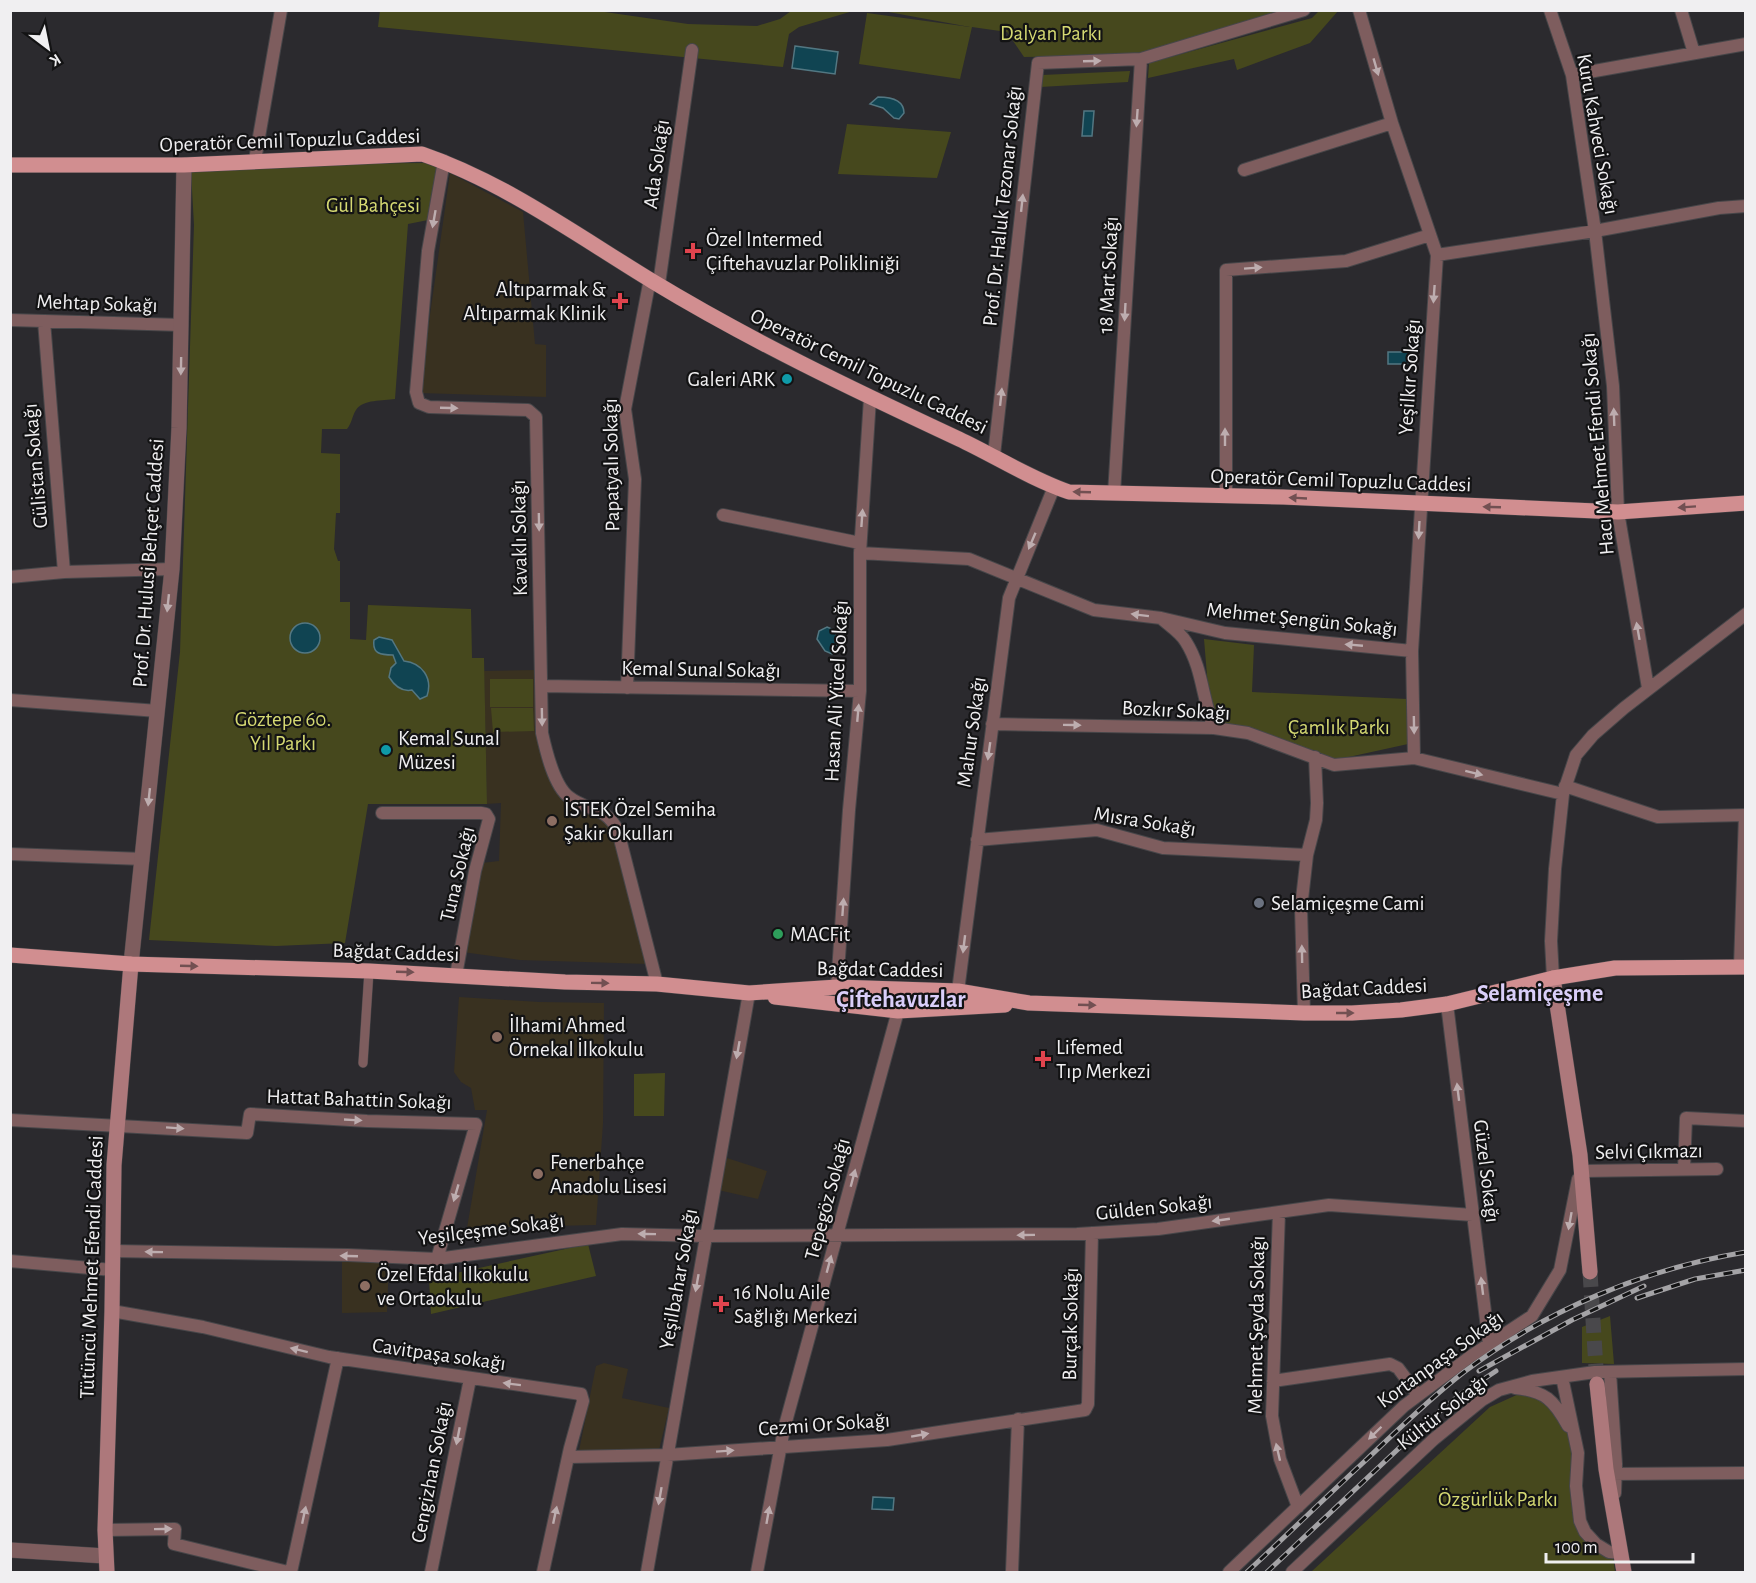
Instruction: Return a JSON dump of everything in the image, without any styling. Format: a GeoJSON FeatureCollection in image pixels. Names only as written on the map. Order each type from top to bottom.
{"type":"FeatureCollection","features":[{"type":"Feature","properties":{"kind":"main road","name":"Operatör Cemil Topuzlu Caddesi"},"geometry":{"type":"LineString","coordinates":[[10,165],[184,165],[422,154],[444,161],[543,212],[654,282],[759,342],[870,398],[994,455],[1054,487],[1069,492],[1618,512],[1746,503]]}},
{"type":"Feature","properties":{"kind":"main road","name":"Bağdat Caddesi"},"geometry":{"type":"LineString","coordinates":[[10,955],[131,964],[369,971],[565,982],[657,984],[749,993],[837,987],[958,991],[1029,1003],[1304,1013],[1401,1010],[1447,1004],[1553,978],[1615,968],[1743,967]]}},
{"type":"Feature","properties":{"kind":"main road","name":"Tütüncü Mehmet Efendi Caddesi"},"geometry":{"type":"LineString","coordinates":[[107,1572],[105,1530],[116,1125],[131,964]]}},
{"type":"Feature","properties":{"kind":"main road"},"geometry":{"type":"LineString","coordinates":[[1553,978],[1582,1168],[1590,1272]]}},
{"type":"Feature","properties":{"kind":"main road"},"geometry":{"type":"LineString","coordinates":[[749,993],[807,1002],[898,1011],[1029,1003]]}},
{"type":"Feature","properties":{"kind":"main road"},"geometry":{"type":"LineString","coordinates":[[1597,1384],[1624,1572]]}},
{"type":"Feature","properties":{"kind":"street"},"geometry":{"type":"LineString","coordinates":[[255,160],[281,10]]}},
{"type":"Feature","properties":{"kind":"street"},"geometry":{"type":"LineString","coordinates":[[1141,59],[1304,10]]}},
{"type":"Feature","properties":{"kind":"street","name":"Yeşilkır Sokağı"},"geometry":{"type":"LineString","coordinates":[[1359,10],[1392,123],[1437,255],[1412,651],[1414,758]]}},
{"type":"Feature","properties":{"kind":"street","name":"Kuru Kahveci Sokağı"},"geometry":{"type":"LineString","coordinates":[[1550,10],[1572,75],[1595,231]]}},
{"type":"Feature","properties":{"kind":"street"},"geometry":{"type":"LineString","coordinates":[[1681,10],[1694,53]]}},
{"type":"Feature","properties":{"kind":"street"},"geometry":{"type":"LineString","coordinates":[[1572,75],[1746,44]]}},
{"type":"Feature","properties":{"kind":"street","name":"Ada Sokağı"},"geometry":{"type":"LineString","coordinates":[[654,282],[692,50]]}},
{"type":"Feature","properties":{"kind":"street","name":"Prof. Dr. Haluk Tezonar Sokağı"},"geometry":{"type":"LineString","coordinates":[[994,455],[1038,63],[1141,59]]}},
{"type":"Feature","properties":{"kind":"street","name":"18 Mart Sokağı"},"geometry":{"type":"LineString","coordinates":[[1114,494],[1141,59]]}},
{"type":"Feature","properties":{"kind":"street"},"geometry":{"type":"LineString","coordinates":[[1244,170],[1392,123]]}},
{"type":"Feature","properties":{"kind":"street","name":"Kavaklı Sokağı"},"geometry":{"type":"LineString","coordinates":[[444,161],[428,251],[416,392],[419,403],[429,407],[528,410],[536,417],[542,732],[548,758],[566,795],[574,801],[599,810],[614,822],[657,984]]}},
{"type":"Feature","properties":{"kind":"street","name":"Prof. Dr. Hulusi Behçet Caddesi"},"geometry":{"type":"LineString","coordinates":[[131,964],[172,569],[179,428],[184,165]]}},
{"type":"Feature","properties":{"kind":"street"},"geometry":{"type":"LineString","coordinates":[[1437,255],[1595,231],[1719,208],[1746,206]]}},
{"type":"Feature","properties":{"kind":"street","name":"Hacı Mehmet Efendi Sokağı"},"geometry":{"type":"LineString","coordinates":[[1595,231],[1613,386],[1618,512],[1648,688]]}},
{"type":"Feature","properties":{"kind":"street"},"geometry":{"type":"LineString","coordinates":[[1226,496],[1226,270],[1346,261],[1430,235]]}},
{"type":"Feature","properties":{"kind":"street","name":"Papatyalı Sokağı"},"geometry":{"type":"LineString","coordinates":[[627,688],[634,479],[625,409],[654,282]]}},
{"type":"Feature","properties":{"kind":"street","name":"Mehtap Sokağı"},"geometry":{"type":"LineString","coordinates":[[10,320],[182,325]]}},
{"type":"Feature","properties":{"kind":"street","name":"Gülistan Sokağı"},"geometry":{"type":"LineString","coordinates":[[44,321],[64,572]]}},
{"type":"Feature","properties":{"kind":"street","name":"Hasan Ali Yücel Sokağı"},"geometry":{"type":"LineString","coordinates":[[837,987],[860,691],[860,548],[870,398]]}},
{"type":"Feature","properties":{"kind":"street","name":"Mahur Sokağı"},"geometry":{"type":"LineString","coordinates":[[958,991],[1009,598],[1054,487]]}},
{"type":"Feature","properties":{"kind":"street","name":"Mehmet Şengün Sokağı"},"geometry":{"type":"LineString","coordinates":[[723,515],[860,548],[969,559],[1094,610],[1161,618],[1225,633],[1412,651]]}},
{"type":"Feature","properties":{"kind":"street"},"geometry":{"type":"LineString","coordinates":[[10,577],[64,572],[172,569]]}},
{"type":"Feature","properties":{"kind":"street"},"geometry":{"type":"LineString","coordinates":[[1553,978],[1551,941],[1555,869],[1564,790],[1574,759],[1581,747],[1608,721],[1746,614]]}},
{"type":"Feature","properties":{"kind":"street"},"geometry":{"type":"LineString","coordinates":[[1161,618],[1185,640],[1201,673],[1209,715],[1214,728]]}},
{"type":"Feature","properties":{"kind":"street","name":"Kemal Sunal Sokağı"},"geometry":{"type":"LineString","coordinates":[[542,686],[860,691]]}},
{"type":"Feature","properties":{"kind":"street"},"geometry":{"type":"LineString","coordinates":[[10,700],[158,711]]}},
{"type":"Feature","properties":{"kind":"street","name":"Bozkır Sokağı"},"geometry":{"type":"LineString","coordinates":[[992,724],[1214,728],[1248,733],[1334,765],[1414,758],[1564,790],[1658,817],[1745,815]]}},
{"type":"Feature","properties":{"kind":"street"},"geometry":{"type":"LineString","coordinates":[[1304,1013],[1301,908],[1307,855],[1316,820],[1315,757]]}},
{"type":"Feature","properties":{"kind":"street","name":"Tuna Sokağı"},"geometry":{"type":"LineString","coordinates":[[382,813],[481,813],[486,814],[489,819],[475,871],[456,975]]}},
{"type":"Feature","properties":{"kind":"street"},"geometry":{"type":"LineString","coordinates":[[1743,967],[1745,815]]}},
{"type":"Feature","properties":{"kind":"street","name":"Mısra Sokağı"},"geometry":{"type":"LineString","coordinates":[[977,840],[1097,830],[1162,848],[1307,855]]}},
{"type":"Feature","properties":{"kind":"street"},"geometry":{"type":"LineString","coordinates":[[10,854],[143,860]]}},
{"type":"Feature","properties":{"kind":"street","name":"Hattat Bahattin Sokağı"},"geometry":{"type":"LineString","coordinates":[[363,1064],[369,971]]}},
{"type":"Feature","properties":{"kind":"street","name":"Yeşilbahar Sokağı"},"geometry":{"type":"LineString","coordinates":[[647,1572],[749,993]]}},
{"type":"Feature","properties":{"kind":"street","name":"Güzel Sokağı"},"geometry":{"type":"LineString","coordinates":[[1447,1004],[1489,1344]]}},
{"type":"Feature","properties":{"kind":"street","name":"Tepegöz Sokağı"},"geometry":{"type":"LineString","coordinates":[[757,1572],[780,1447],[898,1011]]}},
{"type":"Feature","properties":{"kind":"street","name":"Hattat Bahattin Sokağı"},"geometry":{"type":"LineString","coordinates":[[116,1125],[247,1133],[250,1114],[367,1121],[476,1124],[437,1259]]}},
{"type":"Feature","properties":{"kind":"street"},"geometry":{"type":"LineString","coordinates":[[1683,1169],[1686,1118],[1746,1121]]}},
{"type":"Feature","properties":{"kind":"street"},"geometry":{"type":"LineString","coordinates":[[10,1120],[116,1125]]}},
{"type":"Feature","properties":{"kind":"street","name":"Selvi Çıkmazı"},"geometry":{"type":"LineString","coordinates":[[1582,1168],[1717,1169]]}},
{"type":"Feature","properties":{"kind":"street","name":"Kortanpaşa Sokağı"},"geometry":{"type":"LineString","coordinates":[[1229,1572],[1418,1395],[1532,1316],[1558,1274],[1564,1256],[1582,1168]]}},
{"type":"Feature","properties":{"kind":"street","name":"Gülden Sokağı"},"geometry":{"type":"LineString","coordinates":[[837,1234],[1092,1233],[1158,1229],[1332,1205],[1473,1215]]}},
{"type":"Feature","properties":{"kind":"street","name":"Mehmet Şeyda Sokağı"},"geometry":{"type":"LineString","coordinates":[[1279,1212],[1272,1416],[1277,1448],[1298,1507]]}},
{"type":"Feature","properties":{"kind":"street","name":"Burçak Sokağı"},"geometry":{"type":"LineString","coordinates":[[1080,1411],[1088,1406],[1092,1233]]}},
{"type":"Feature","properties":{"kind":"street","name":"Yeşilçeşme Sokağı"},"geometry":{"type":"LineString","coordinates":[[113,1251],[348,1255],[437,1259],[615,1234],[705,1236],[837,1234]]}},
{"type":"Feature","properties":{"kind":"street"},"geometry":{"type":"LineString","coordinates":[[10,1261],[113,1270]]}},
{"type":"Feature","properties":{"kind":"street","name":"Cavitpaşa sokağı"},"geometry":{"type":"LineString","coordinates":[[112,1311],[198,1326],[338,1358],[581,1394],[583,1401],[568,1457],[543,1572]]}},
{"type":"Feature","properties":{"kind":"street"},"geometry":{"type":"LineString","coordinates":[[105,1530],[175,1529],[174,1544],[289,1572],[338,1358]]}},
{"type":"Feature","properties":{"kind":"street"},"geometry":{"type":"LineString","coordinates":[[1273,1381],[1389,1364],[1398,1368],[1418,1395]]}},
{"type":"Feature","properties":{"kind":"street","name":"Kültür Sokağı"},"geometry":{"type":"LineString","coordinates":[[1292,1572],[1442,1432],[1482,1400],[1504,1388],[1557,1377],[1610,1372],[1746,1369]]}},
{"type":"Feature","properties":{"kind":"street"},"geometry":{"type":"LineString","coordinates":[[1610,1372],[1611,1474],[1746,1473]]}},
{"type":"Feature","properties":{"kind":"street"},"geometry":{"type":"LineString","coordinates":[[1574,1437],[1561,1413],[1544,1390],[1544,1385],[1557,1377],[1574,1437],[1578,1461],[1576,1481],[1581,1525],[1587,1535],[1599,1546],[1609,1552],[1621,1553]]}},
{"type":"Feature","properties":{"kind":"street","name":"Cengizhan Sokağı"},"geometry":{"type":"LineString","coordinates":[[431,1572],[470,1379]]}},
{"type":"Feature","properties":{"kind":"street"},"geometry":{"type":"LineString","coordinates":[[1504,1388],[1532,1390],[1547,1397]]}},
{"type":"Feature","properties":{"kind":"street","name":"Cezmi Or Sokağı"},"geometry":{"type":"LineString","coordinates":[[568,1457],[667,1455],[900,1438],[1080,1411]]}},
{"type":"Feature","properties":{"kind":"street"},"geometry":{"type":"LineString","coordinates":[[1012,1572],[1018,1419]]}},
{"type":"Feature","properties":{"kind":"street"},"geometry":{"type":"LineString","coordinates":[[10,1550],[105,1556]]}},
{"type":"Feature","properties":{"kind":"shaded area"},"geometry":{"type":"Polygon","coordinates":[[[450,173],[523,212],[535,344],[546,345],[546,397],[419,393],[450,173]]]}},
{"type":"Feature","properties":{"kind":"shaded area","name":"İSTEK Özel Semiha Şakir Okulları"},"geometry":{"type":"Polygon","coordinates":[[[536,670],[538,742],[567,804],[611,825],[649,964],[520,960],[455,951],[473,864],[499,861],[501,803],[487,804],[484,671],[536,670]]]}},
{"type":"Feature","properties":{"kind":"shaded area"},"geometry":{"type":"Polygon","coordinates":[[[459,997],[604,1003],[603,1123],[596,1225],[467,1228],[487,1110],[475,1110],[471,1088],[461,1082],[454,1072],[459,997]]]}},
{"type":"Feature","properties":{"kind":"shaded area"},"geometry":{"type":"Polygon","coordinates":[[[727,1158],[767,1171],[758,1199],[718,1190],[727,1158]]]}},
{"type":"Feature","properties":{"kind":"shaded area","name":"Özel Efdal İlkokulu ve Ortaokulu"},"geometry":{"type":"Polygon","coordinates":[[[389,1260],[387,1312],[342,1313],[342,1261],[389,1260]]]}},
{"type":"Feature","properties":{"kind":"shaded area"},"geometry":{"type":"Polygon","coordinates":[[[604,1363],[628,1369],[622,1398],[669,1408],[659,1450],[579,1451],[596,1366],[604,1363]]]}},
{"type":"Feature","properties":{"kind":"green space"},"geometry":{"type":"Polygon","coordinates":[[[380,10],[591,10],[688,24],[757,26],[780,19],[791,11],[853,11],[799,27],[789,34],[783,67],[378,27],[380,10]]]}},
{"type":"Feature","properties":{"kind":"green space"},"geometry":{"type":"Polygon","coordinates":[[[1320,10],[1338,11],[1310,43],[1237,70],[1234,59],[1148,78],[1149,63],[1312,18],[1320,10]]]}},
{"type":"Feature","properties":{"kind":"green space","name":"Dalyan Parkı"},"geometry":{"type":"Polygon","coordinates":[[[883,11],[1286,11],[1135,55],[1024,57],[1007,32],[972,27],[960,79],[859,64],[867,13],[970,27],[883,11]]]}},
{"type":"Feature","properties":{"kind":"green space"},"geometry":{"type":"Polygon","coordinates":[[[1130,71],[1128,82],[1040,87],[1042,75],[1130,71]]]}},
{"type":"Feature","properties":{"kind":"green space"},"geometry":{"type":"Polygon","coordinates":[[[847,124],[951,132],[937,178],[838,174],[847,124]]]}},
{"type":"Feature","properties":{"kind":"green space","name":"Göztepe 60. Yıl Parkı"},"geometry":{"type":"Polygon","coordinates":[[[427,163],[438,168],[428,220],[408,224],[395,399],[368,402],[359,406],[347,429],[322,429],[321,453],[340,454],[340,513],[336,513],[334,549],[340,561],[340,602],[350,602],[350,639],[366,640],[368,605],[471,609],[472,658],[484,658],[487,804],[368,804],[345,943],[276,946],[149,940],[180,652],[194,225],[191,172],[298,164],[427,163]]]}},
{"type":"Feature","properties":{"kind":"green space","name":"Çamlık Parkı"},"geometry":{"type":"Polygon","coordinates":[[[1204,639],[1254,645],[1252,692],[1407,699],[1408,744],[1335,760],[1218,726],[1209,699],[1204,639]]]}},
{"type":"Feature","properties":{"kind":"green space"},"geometry":{"type":"Polygon","coordinates":[[[490,679],[533,679],[533,707],[490,707],[490,679]]]}},
{"type":"Feature","properties":{"kind":"green space"},"geometry":{"type":"Polygon","coordinates":[[[491,708],[533,708],[534,731],[493,732],[491,708]]]}},
{"type":"Feature","properties":{"kind":"green space"},"geometry":{"type":"Polygon","coordinates":[[[665,1073],[664,1116],[634,1116],[634,1074],[665,1073]]]}},
{"type":"Feature","properties":{"kind":"green space"},"geometry":{"type":"Polygon","coordinates":[[[588,1244],[596,1276],[431,1314],[429,1279],[588,1244]]]}},
{"type":"Feature","properties":{"kind":"green space"},"geometry":{"type":"Polygon","coordinates":[[[1610,1316],[1614,1364],[1582,1363],[1582,1327],[1610,1316]]]}},
{"type":"Feature","properties":{"kind":"green space","name":"Özgürlük Parkı"},"geometry":{"type":"Polygon","coordinates":[[[1521,1393],[1548,1400],[1566,1428],[1576,1461],[1570,1484],[1573,1515],[1585,1539],[1613,1556],[1615,1572],[1311,1572],[1490,1407],[1521,1393]]]}},
{"type":"Feature","properties":{"kind":"water"},"geometry":{"type":"Polygon","coordinates":[[[795,46],[838,52],[835,74],[792,68],[795,46]]]}},
{"type":"Feature","properties":{"kind":"water"},"geometry":{"type":"Polygon","coordinates":[[[878,97],[891,98],[899,102],[904,113],[899,119],[894,118],[883,108],[870,104],[878,97]]]}},
{"type":"Feature","properties":{"kind":"water"},"geometry":{"type":"Polygon","coordinates":[[[1084,111],[1094,111],[1092,136],[1082,136],[1084,111]]]}},
{"type":"Feature","properties":{"kind":"water"},"geometry":{"type":"Polygon","coordinates":[[[1388,352],[1409,352],[1408,364],[1388,364],[1388,352]]]}},
{"type":"Feature","properties":{"kind":"water"},"geometry":{"type":"Polygon","coordinates":[[[305,623],[311,624],[319,632],[319,644],[311,652],[305,653],[299,652],[291,644],[290,638],[291,632],[299,624],[305,623]]]}},
{"type":"Feature","properties":{"kind":"water"},"geometry":{"type":"Polygon","coordinates":[[[827,627],[836,634],[835,641],[838,648],[832,654],[825,651],[817,639],[819,631],[827,627]]]}},
{"type":"Feature","properties":{"kind":"water"},"geometry":{"type":"Polygon","coordinates":[[[379,637],[392,640],[404,661],[421,668],[427,678],[427,696],[420,699],[412,690],[402,689],[391,680],[389,677],[391,668],[396,663],[393,655],[381,654],[374,648],[374,640],[379,637]]]}},
{"type":"Feature","properties":{"kind":"water"},"geometry":{"type":"Polygon","coordinates":[[[873,1497],[894,1498],[893,1510],[872,1509],[873,1497]]]}},
{"type":"Feature","properties":{"kind":"tunnel"},"geometry":{"type":"LineString","coordinates":[[1590,1272],[1597,1384]]}},
{"type":"Feature","properties":{"kind":"railway"},"geometry":{"type":"LineString","coordinates":[[1247,1572],[1426,1404],[1495,1350],[1528,1329],[1598,1295],[1670,1269],[1746,1252]]}},
{"type":"Feature","properties":{"kind":"railway"},"geometry":{"type":"LineString","coordinates":[[1637,1298],[1695,1279],[1746,1270]]}},
{"type":"Feature","properties":{"kind":"railway"},"geometry":{"type":"LineString","coordinates":[[1479,1371],[1572,1320],[1644,1286]]}},
{"type":"Feature","properties":{"kind":"railway"},"geometry":{"type":"LineString","coordinates":[[1267,1572],[1428,1421],[1461,1394],[1496,1371]]}},
{"type":"Feature","properties":{"kind":"place","name":"Özel Intermed Çiftehavuzlar Polikliniği"},"geometry":{"type":"Point","coordinates":[693,251]}},
{"type":"Feature","properties":{"kind":"place","name":"Altıparmak & Altıparmak Klinik"},"geometry":{"type":"Point","coordinates":[620,301]}},
{"type":"Feature","properties":{"kind":"place","name":"Galeri ARK"},"geometry":{"type":"Point","coordinates":[787,379]}},
{"type":"Feature","properties":{"kind":"place","name":"Kemal Sunal Müzesi"},"geometry":{"type":"Point","coordinates":[386,750]}},
{"type":"Feature","properties":{"kind":"place","name":"İSTEK Özel Semiha Şakir Okulları"},"geometry":{"type":"Point","coordinates":[552,821]}},
{"type":"Feature","properties":{"kind":"place","name":"Selamiçeşme Cami"},"geometry":{"type":"Point","coordinates":[1259,903]}},
{"type":"Feature","properties":{"kind":"place","name":"MACFit"},"geometry":{"type":"Point","coordinates":[778,934]}},
{"type":"Feature","properties":{"kind":"place","name":"İlhami Ahmed Örnekal İlkokulu"},"geometry":{"type":"Point","coordinates":[497,1037]}},
{"type":"Feature","properties":{"kind":"place","name":"Lifemed Tıp Merkezi"},"geometry":{"type":"Point","coordinates":[1043,1059]}},
{"type":"Feature","properties":{"kind":"place","name":"Fenerbahçe Anadolu Lisesi"},"geometry":{"type":"Point","coordinates":[538,1174]}},
{"type":"Feature","properties":{"kind":"place","name":"Özel Efdal İlkokulu ve Ortaokulu"},"geometry":{"type":"Point","coordinates":[365,1286]}},
{"type":"Feature","properties":{"kind":"place","name":"16 Nolu Aile Sağlığı Merkezi"},"geometry":{"type":"Point","coordinates":[721,1304]}},
{"type":"Feature","properties":{"kind":"district","name":"Selamiçeşme"},"geometry":{"type":"Point","coordinates":[1540,993]}},
{"type":"Feature","properties":{"kind":"district","name":"Çiftehavuzlar"},"geometry":{"type":"Point","coordinates":[901,999]}},
{"type":"Feature","properties":{"kind":"park label","name":"Gül Bahçesi"},"geometry":{"type":"Point","coordinates":[373,205]}}]}
